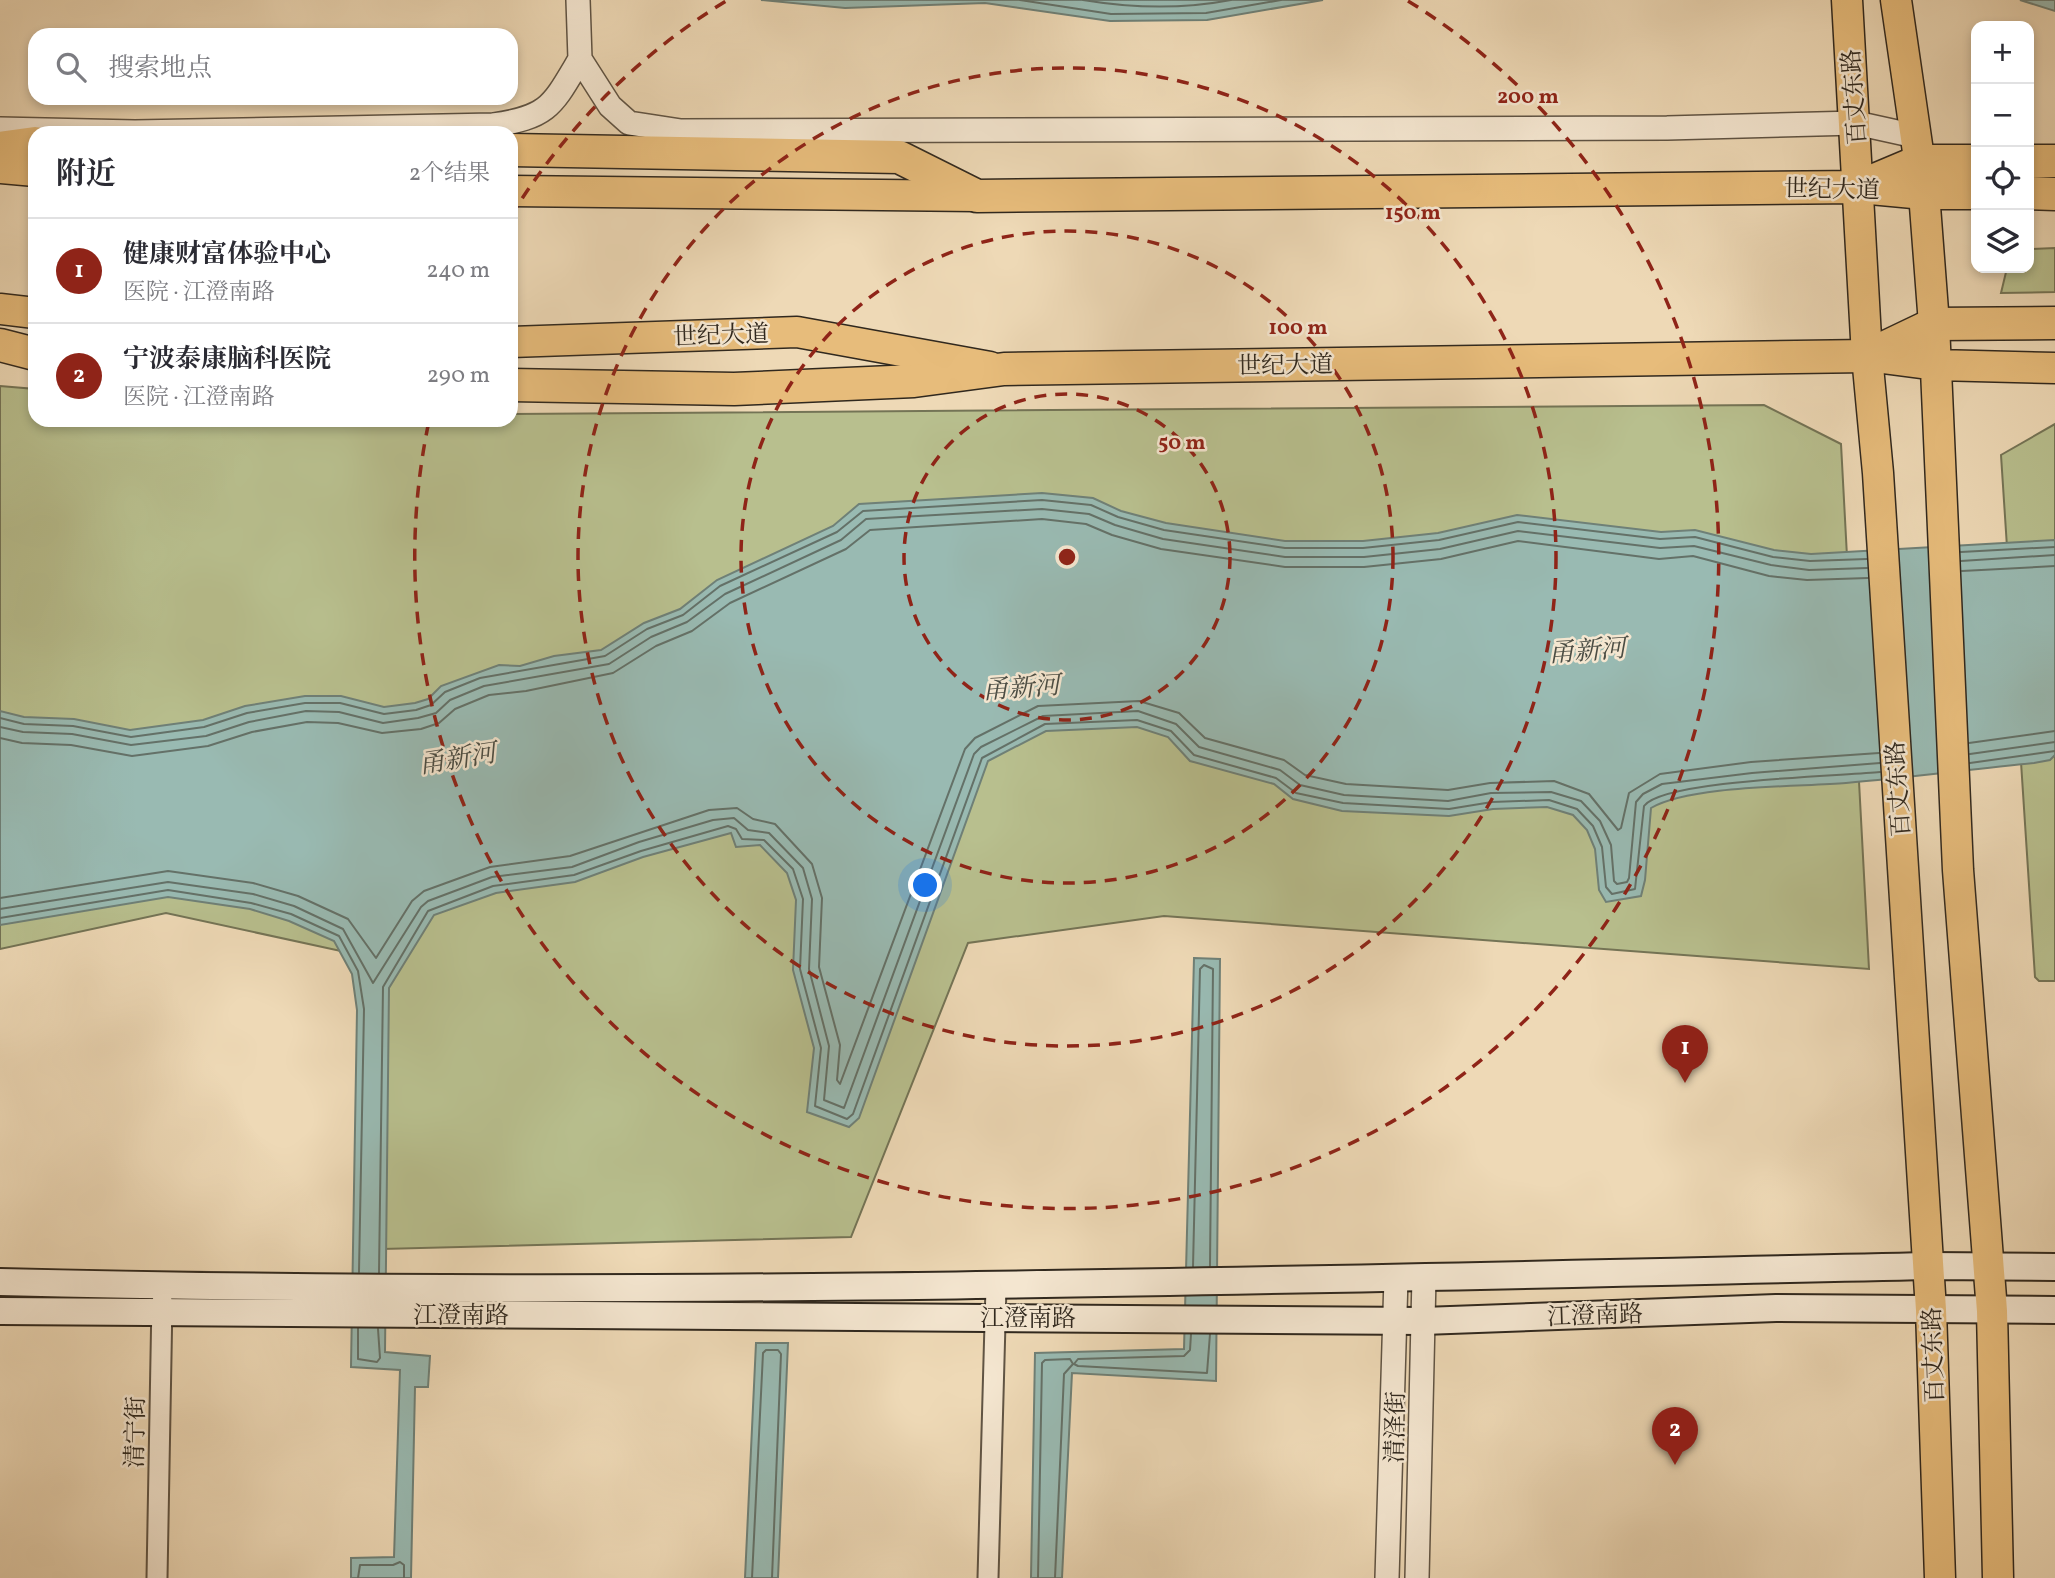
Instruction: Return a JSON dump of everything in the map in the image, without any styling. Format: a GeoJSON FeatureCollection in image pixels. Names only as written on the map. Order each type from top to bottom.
{"type":"FeatureCollection","features":[{"type":"Feature","properties":{"kind":"highway"},"geometry":{"type":"LineString","coordinates":[[0,148],[28,144]]}},
{"type":"Feature","properties":{"kind":"highway"},"geometry":{"type":"LineString","coordinates":[[1860,187],[1918,149],[1971,160]]}},
{"type":"Feature","properties":{"kind":"highway"},"geometry":{"type":"LineString","coordinates":[[518,150],[899,157],[977,197]]}},
{"type":"Feature","properties":{"kind":"highway"},"geometry":{"type":"LineString","coordinates":[[2034,161],[2055,161]]}},
{"type":"Feature","properties":{"kind":"highway","name":"世纪大道"},"geometry":{"type":"LineString","coordinates":[[977,197],[1860,187],[1924,193],[1971,193]]}},
{"type":"Feature","properties":{"kind":"highway"},"geometry":{"type":"LineString","coordinates":[[2034,193],[2055,194]]}},
{"type":"Feature","properties":{"kind":"highway","name":"世纪大道"},"geometry":{"type":"LineString","coordinates":[[1004,369],[1867,356],[1934,324],[2055,323]]}},
{"type":"Feature","properties":{"kind":"highway"},"geometry":{"type":"LineString","coordinates":[[0,345],[28,352]]}},
{"type":"Feature","properties":{"kind":"highway"},"geometry":{"type":"LineString","coordinates":[[518,385],[758,388],[914,381],[1004,369]]}},
{"type":"Feature","properties":{"kind":"main road","name":"百丈东路"},"geometry":{"type":"LineString","coordinates":[[1847,0],[1860,187],[1867,356],[1878,473],[1929,1266],[1940,1578]]}},
{"type":"Feature","properties":{"kind":"main road"},"geometry":{"type":"LineString","coordinates":[[1896,0],[1924,193],[1934,324],[1958,870],[1992,1311],[1998,1578]]}},
{"type":"Feature","properties":{"kind":"main road"},"geometry":{"type":"LineString","coordinates":[[0,168],[28,170]]}},
{"type":"Feature","properties":{"kind":"main road","name":"世纪大道"},"geometry":{"type":"LineString","coordinates":[[518,191],[977,197]]}},
{"type":"Feature","properties":{"kind":"main road"},"geometry":{"type":"LineString","coordinates":[[0,309],[28,312]]}},
{"type":"Feature","properties":{"kind":"main road","name":"世纪大道"},"geometry":{"type":"LineString","coordinates":[[518,342],[797,332],[1004,369]]}},
{"type":"Feature","properties":{"kind":"main road"},"geometry":{"type":"LineString","coordinates":[[1867,356],[1936,365],[2055,368]]}},
{"type":"Feature","properties":{"kind":"main road","name":"江澄南路"},"geometry":{"type":"LineString","coordinates":[[0,1282],[161,1286],[996,1287],[1929,1266],[2055,1267]]}},
{"type":"Feature","properties":{"kind":"main road","name":"江澄南路"},"geometry":{"type":"LineString","coordinates":[[0,1311],[1423,1321],[1776,1308],[2055,1310]]}},
{"type":"Feature","properties":{"kind":"street"},"geometry":{"type":"LineString","coordinates":[[578,0],[580,59],[610,106],[629,123],[681,131],[1667,128],[1855,108],[1918,149]]}},
{"type":"Feature","properties":{"kind":"street"},"geometry":{"type":"LineString","coordinates":[[442,126],[493,125],[529,120],[556,99],[580,59]]}},
{"type":"Feature","properties":{"kind":"street"},"geometry":{"type":"LineString","coordinates":[[0,129],[28,130]]}},
{"type":"Feature","properties":{"kind":"street","name":"清泽街"},"geometry":{"type":"LineString","coordinates":[[1417,1578],[1424,1277]]}},
{"type":"Feature","properties":{"kind":"street","name":"清泽街"},"geometry":{"type":"LineString","coordinates":[[1387,1578],[1396,1278]]}},
{"type":"Feature","properties":{"kind":"street","name":"清宁街"},"geometry":{"type":"LineString","coordinates":[[157,1578],[163,1313],[161,1286]]}},
{"type":"Feature","properties":{"kind":"street"},"geometry":{"type":"LineString","coordinates":[[988,1578],[996,1287]]}},
{"type":"Feature","properties":{"kind":"green space"},"geometry":{"type":"Polygon","coordinates":[[[2055,248],[2055,292],[2001,293],[2006,273],[2034,273],[2034,249],[2055,248]]]}},
{"type":"Feature","properties":{"kind":"green space"},"geometry":{"type":"Polygon","coordinates":[[[0,386],[28,388],[28,427],[518,427],[518,414],[1764,405],[1841,444],[1869,969],[1164,916],[968,943],[851,1237],[382,1249],[364,956],[166,913],[0,949],[0,386]]]}},
{"type":"Feature","properties":{"kind":"green space"},"geometry":{"type":"Polygon","coordinates":[[[2055,424],[2055,981],[2039,981],[2035,977],[2001,455],[2055,424]]]}},
{"type":"Feature","properties":{"kind":"water"},"geometry":{"type":"Polygon","coordinates":[[[761,0],[1323,0],[1207,20],[1110,21],[985,3],[845,8],[761,0]]]}},
{"type":"Feature","properties":{"kind":"water"},"geometry":{"type":"Polygon","coordinates":[[[2020,0],[2055,0],[2055,11],[2020,0]]]}},
{"type":"Feature","properties":{"kind":"water","name":"甬新河"},"geometry":{"type":"Polygon","coordinates":[[[1042,493],[1093,498],[1121,511],[1166,523],[1285,541],[1363,541],[1438,533],[1517,515],[1661,532],[1695,530],[1774,550],[1811,554],[2055,540],[2055,755],[2050,760],[2034,763],[1870,781],[1745,788],[1669,800],[1651,808],[1645,880],[1641,896],[1606,902],[1599,890],[1595,849],[1587,830],[1573,815],[1547,807],[1493,809],[1449,816],[1342,811],[1293,799],[1274,784],[1190,761],[1168,737],[1137,727],[1046,731],[988,761],[859,1118],[849,1127],[807,1112],[814,1048],[793,970],[796,900],[787,873],[760,845],[736,847],[731,833],[643,857],[575,882],[496,893],[434,915],[389,988],[385,1352],[430,1356],[428,1387],[415,1387],[411,1578],[351,1578],[351,1558],[394,1557],[400,1370],[351,1367],[357,1010],[352,974],[334,941],[289,921],[250,909],[168,897],[0,925],[0,711],[24,717],[74,719],[130,730],[203,720],[245,706],[305,696],[341,696],[384,707],[415,703],[428,699],[441,686],[499,665],[520,666],[554,656],[601,650],[644,623],[680,609],[717,580],[833,526],[859,504],[1042,493]]]}},
{"type":"Feature","properties":{"kind":"water"},"geometry":{"type":"Polygon","coordinates":[[[1194,958],[1220,959],[1216,1381],[1072,1373],[1062,1578],[1031,1578],[1035,1353],[1184,1349],[1194,958]]]}},
{"type":"Feature","properties":{"kind":"water"},"geometry":{"type":"Polygon","coordinates":[[[756,1343],[788,1343],[778,1578],[745,1578],[756,1343]]]}},
{"type":"Feature","properties":{"kind":"place","name":"健康财富体验中心"},"geometry":{"type":"Point","coordinates":[1685,1083]}},
{"type":"Feature","properties":{"kind":"place","name":"宁波泰康脑科医院"},"geometry":{"type":"Point","coordinates":[1675,1465]}}]}
